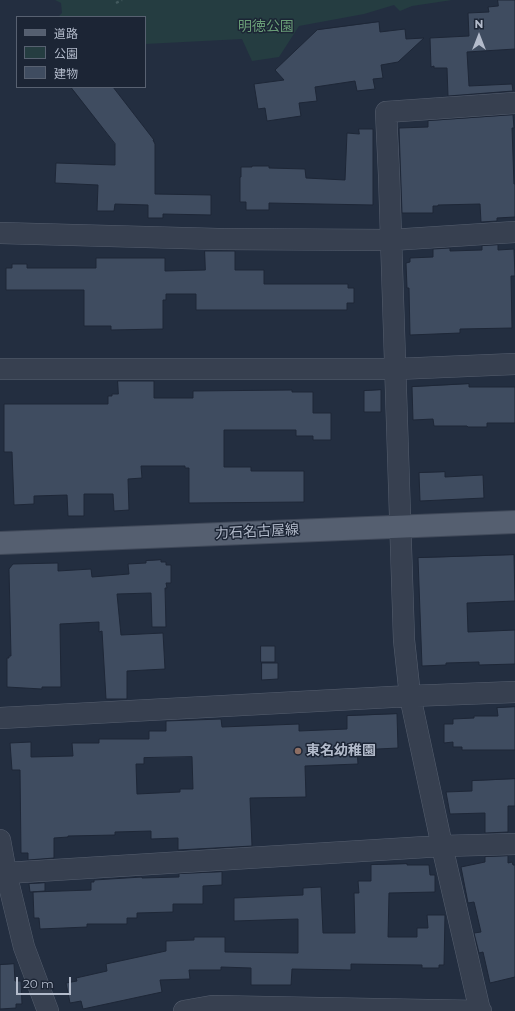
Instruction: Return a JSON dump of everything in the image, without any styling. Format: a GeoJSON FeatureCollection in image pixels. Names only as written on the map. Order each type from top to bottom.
{"type":"FeatureCollection","features":[{"type":"Feature","properties":{"kind":"main road","name":"力石名古屋線"},"geometry":{"type":"LineString","coordinates":[[0,543],[515,522]]}},
{"type":"Feature","properties":{"kind":"street"},"geometry":{"type":"LineString","coordinates":[[184,1011],[212,1006],[480,1011],[442,846],[410,696],[404,640],[396,369],[386,112],[515,103]]}},
{"type":"Feature","properties":{"kind":"street"},"geometry":{"type":"LineString","coordinates":[[0,233],[218,239],[391,240],[515,232]]}},
{"type":"Feature","properties":{"kind":"street"},"geometry":{"type":"LineString","coordinates":[[0,369],[396,369],[515,364]]}},
{"type":"Feature","properties":{"kind":"street"},"geometry":{"type":"LineString","coordinates":[[0,718],[410,696],[515,692]]}},
{"type":"Feature","properties":{"kind":"street"},"geometry":{"type":"LineString","coordinates":[[0,840],[6,873],[24,947],[48,1011]]}},
{"type":"Feature","properties":{"kind":"street"},"geometry":{"type":"LineString","coordinates":[[6,873],[442,846],[515,844]]}},
{"type":"Feature","properties":{"kind":"path"},"geometry":{"type":"LineString","coordinates":[[116,3],[122,0]]}},
{"type":"Feature","properties":{"kind":"green space","name":"明徳公園"},"geometry":{"type":"Polygon","coordinates":[[[55,0],[452,0],[412,6],[400,11],[394,5],[364,14],[299,26],[279,57],[252,61],[242,39],[146,44],[146,16],[59,16],[62,13],[61,3],[55,0]]]}},
{"type":"Feature","properties":{"kind":"building"},"geometry":{"type":"Polygon","coordinates":[[[498,0],[515,0],[515,49],[467,52],[469,86],[512,84],[513,91],[448,96],[447,68],[431,67],[430,38],[469,36],[468,13],[489,12],[488,7],[498,6],[498,0]]]}},
{"type":"Feature","properties":{"kind":"building"},"geometry":{"type":"Polygon","coordinates":[[[379,22],[380,32],[405,29],[406,39],[424,38],[398,62],[381,65],[383,78],[373,79],[375,89],[357,91],[355,81],[315,87],[317,101],[299,103],[301,116],[267,121],[265,108],[258,109],[254,84],[284,80],[275,70],[317,30],[379,22]]]}},
{"type":"Feature","properties":{"kind":"building"},"geometry":{"type":"Polygon","coordinates":[[[72,88],[114,88],[154,140],[155,194],[211,195],[211,215],[163,214],[163,218],[148,218],[148,205],[115,204],[114,211],[97,211],[98,185],[55,183],[56,163],[115,165],[115,144],[72,88]]]}},
{"type":"Feature","properties":{"kind":"building"},"geometry":{"type":"Polygon","coordinates":[[[513,115],[514,128],[512,128],[515,217],[497,218],[497,221],[481,222],[480,204],[438,205],[433,206],[433,213],[402,213],[399,128],[428,127],[428,121],[513,115]]]}},
{"type":"Feature","properties":{"kind":"building"},"geometry":{"type":"Polygon","coordinates":[[[359,129],[373,129],[373,205],[269,203],[269,210],[246,210],[246,202],[240,202],[241,167],[269,166],[269,168],[305,169],[306,178],[345,180],[347,133],[359,134],[359,129]]]}},
{"type":"Feature","properties":{"kind":"building"},"geometry":{"type":"Polygon","coordinates":[[[498,245],[498,250],[514,249],[515,276],[511,276],[512,328],[460,329],[460,333],[410,335],[409,288],[407,288],[406,263],[410,262],[410,258],[433,257],[433,249],[450,248],[450,251],[482,250],[482,246],[498,245]]]}},
{"type":"Feature","properties":{"kind":"building"},"geometry":{"type":"Polygon","coordinates":[[[205,251],[235,251],[235,270],[264,270],[264,284],[348,284],[348,288],[354,288],[354,303],[347,303],[347,310],[196,310],[196,294],[166,294],[166,300],[163,300],[163,329],[111,330],[111,326],[84,326],[84,290],[6,290],[6,268],[12,268],[12,264],[27,264],[27,268],[96,268],[96,258],[165,258],[165,271],[205,270],[205,251]]]}},
{"type":"Feature","properties":{"kind":"building"},"geometry":{"type":"Polygon","coordinates":[[[118,381],[154,381],[154,398],[193,398],[193,391],[292,390],[292,392],[313,392],[313,413],[331,413],[331,440],[313,440],[313,436],[296,436],[296,430],[224,430],[224,467],[251,467],[251,471],[304,471],[304,502],[189,503],[189,468],[185,468],[185,466],[141,466],[142,478],[128,479],[129,510],[114,511],[113,494],[84,494],[84,516],[68,516],[67,495],[34,496],[34,504],[14,505],[12,452],[4,452],[4,404],[108,404],[108,396],[118,394],[118,381]]]}},
{"type":"Feature","properties":{"kind":"building"},"geometry":{"type":"Polygon","coordinates":[[[469,384],[469,387],[515,387],[515,423],[487,423],[487,427],[434,426],[433,419],[413,420],[412,387],[469,384]]]}},
{"type":"Feature","properties":{"kind":"building"},"geometry":{"type":"Polygon","coordinates":[[[381,390],[381,412],[364,412],[364,391],[381,390]]]}},
{"type":"Feature","properties":{"kind":"building"},"geometry":{"type":"Polygon","coordinates":[[[445,472],[445,477],[483,475],[484,498],[420,501],[419,473],[445,472]]]}},
{"type":"Feature","properties":{"kind":"building"},"geometry":{"type":"Polygon","coordinates":[[[514,555],[515,601],[467,603],[468,632],[515,630],[515,664],[479,665],[479,662],[446,663],[446,665],[422,666],[418,558],[514,555]]]}},
{"type":"Feature","properties":{"kind":"building"},"geometry":{"type":"Polygon","coordinates":[[[161,560],[161,562],[166,562],[166,565],[171,565],[171,583],[166,583],[167,588],[165,588],[166,627],[152,627],[151,593],[117,594],[121,635],[163,633],[165,669],[127,671],[127,699],[106,699],[102,631],[99,632],[99,622],[60,624],[61,687],[42,687],[42,689],[7,687],[7,658],[11,656],[9,569],[13,564],[58,563],[58,571],[91,569],[92,577],[129,574],[128,564],[161,560]]]}},
{"type":"Feature","properties":{"kind":"building"},"geometry":{"type":"Polygon","coordinates":[[[261,646],[275,646],[275,662],[261,662],[261,646]]]}},
{"type":"Feature","properties":{"kind":"building"},"geometry":{"type":"Polygon","coordinates":[[[262,663],[278,663],[278,679],[262,680],[262,663]]]}},
{"type":"Feature","properties":{"kind":"building"},"geometry":{"type":"Polygon","coordinates":[[[515,707],[515,750],[462,750],[462,747],[453,747],[453,742],[444,743],[444,724],[453,724],[453,719],[474,718],[474,716],[498,716],[497,708],[515,707]]]}},
{"type":"Feature","properties":{"kind":"building"},"geometry":{"type":"Polygon","coordinates":[[[397,714],[398,748],[357,750],[358,764],[305,766],[306,797],[250,798],[252,846],[178,850],[178,838],[151,839],[151,831],[115,832],[115,835],[68,836],[54,838],[54,858],[28,860],[28,853],[21,853],[20,770],[12,770],[10,743],[31,742],[31,757],[73,756],[72,743],[99,743],[99,739],[149,739],[149,731],[166,731],[166,721],[221,719],[222,727],[299,724],[299,731],[347,729],[347,716],[397,714]],[[192,757],[144,758],[144,764],[136,764],[137,794],[180,792],[180,789],[193,789],[192,757]]]}},
{"type":"Feature","properties":{"kind":"building"},"geometry":{"type":"Polygon","coordinates":[[[515,779],[515,806],[508,806],[508,832],[485,833],[485,813],[450,814],[446,792],[472,791],[472,781],[515,779]]]}},
{"type":"Feature","properties":{"kind":"building"},"geometry":{"type":"Polygon","coordinates":[[[508,856],[508,863],[512,862],[513,865],[515,865],[515,977],[490,983],[483,952],[479,953],[474,933],[481,932],[474,902],[468,903],[461,867],[485,862],[485,857],[508,856]]]}},
{"type":"Feature","properties":{"kind":"building"},"geometry":{"type":"Polygon","coordinates":[[[371,865],[429,865],[430,875],[435,875],[435,892],[389,893],[388,937],[417,937],[417,928],[428,928],[427,915],[445,915],[444,965],[439,965],[439,968],[422,968],[422,965],[351,964],[351,970],[292,969],[291,985],[251,985],[251,968],[221,967],[221,970],[189,970],[190,979],[160,980],[162,992],[83,1009],[81,1001],[70,1003],[66,983],[77,981],[76,978],[107,971],[106,964],[166,951],[166,941],[194,940],[194,937],[225,937],[225,952],[298,953],[298,919],[234,921],[234,898],[303,895],[303,888],[321,887],[323,933],[355,933],[354,893],[359,893],[358,881],[371,881],[371,865]]]}},
{"type":"Feature","properties":{"kind":"building"},"geometry":{"type":"Polygon","coordinates":[[[222,872],[222,885],[203,886],[203,904],[173,904],[173,912],[137,913],[137,918],[127,918],[127,924],[87,924],[87,927],[40,929],[39,918],[34,918],[33,892],[91,890],[91,882],[94,882],[94,880],[142,877],[179,877],[179,874],[222,872]]]}},
{"type":"Feature","properties":{"kind":"building"},"geometry":{"type":"Polygon","coordinates":[[[45,883],[45,891],[30,892],[29,884],[45,883]]]}},
{"type":"Feature","properties":{"kind":"building"},"geometry":{"type":"Polygon","coordinates":[[[14,964],[15,981],[21,981],[22,1004],[16,1004],[16,1008],[0,1009],[0,965],[14,964]]]}},
{"type":"Feature","properties":{"kind":"place","name":"東名幼稚園"},"geometry":{"type":"Point","coordinates":[298,751]}}]}
